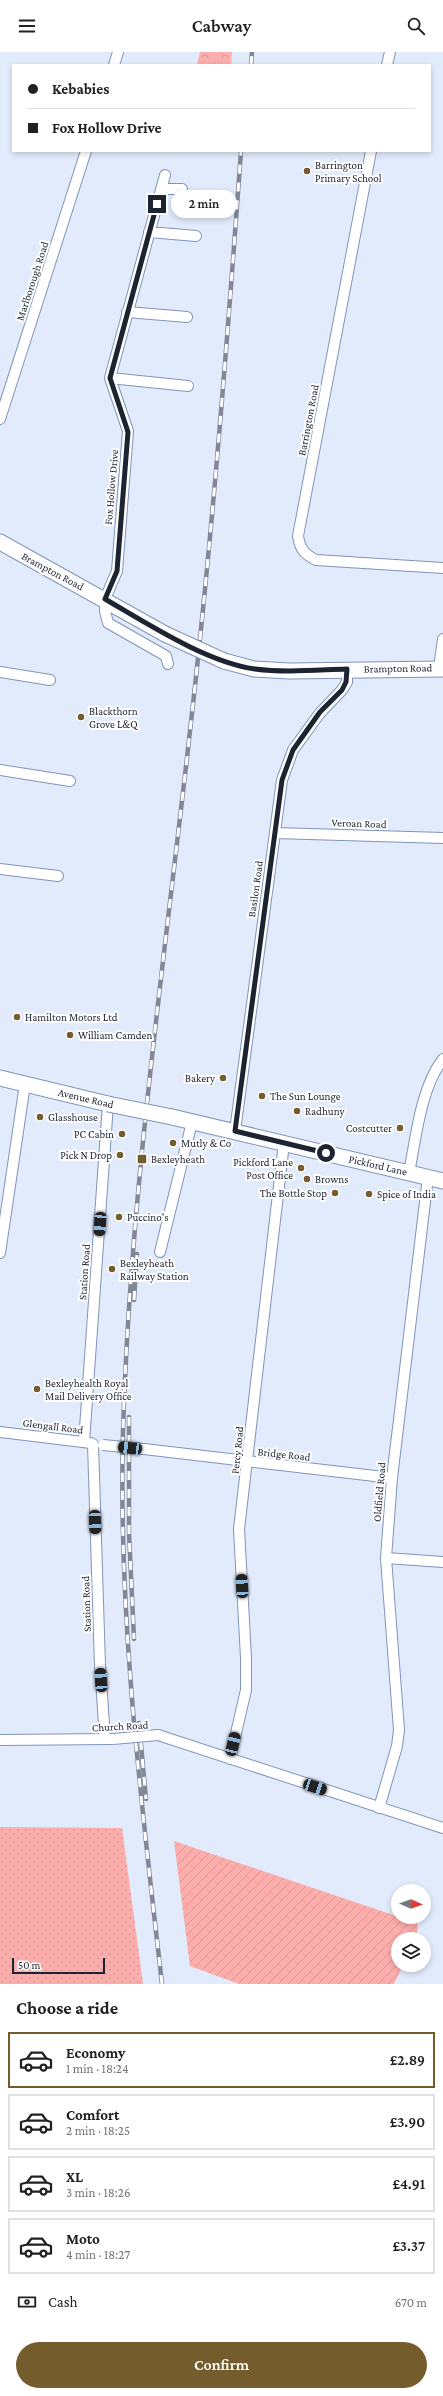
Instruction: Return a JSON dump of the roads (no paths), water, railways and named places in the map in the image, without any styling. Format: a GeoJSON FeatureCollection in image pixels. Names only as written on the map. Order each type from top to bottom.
{"type":"FeatureCollection","features":[{"type":"Feature","properties":{"kind":"street"},"geometry":{"type":"LineString","coordinates":[[114,64],[118,52]]}},
{"type":"Feature","properties":{"kind":"street"},"geometry":{"type":"LineString","coordinates":[[387,64],[390,52]]}},
{"type":"Feature","properties":{"kind":"street","name":"Marlborough Road"},"geometry":{"type":"LineString","coordinates":[[0,419],[86,152]]}},
{"type":"Feature","properties":{"kind":"street","name":"Barrington Road"},"geometry":{"type":"LineString","coordinates":[[371,152],[298,536],[300,548],[316,560],[443,568]]}},
{"type":"Feature","properties":{"kind":"street"},"geometry":{"type":"LineString","coordinates":[[165,175],[110,378],[188,386]]}},
{"type":"Feature","properties":{"kind":"street"},"geometry":{"type":"LineString","coordinates":[[161,190],[182,189]]}},
{"type":"Feature","properties":{"kind":"street"},"geometry":{"type":"LineString","coordinates":[[149,232],[196,236]]}},
{"type":"Feature","properties":{"kind":"street"},"geometry":{"type":"LineString","coordinates":[[127,312],[187,317]]}},
{"type":"Feature","properties":{"kind":"street","name":"Fox Hollow Drive"},"geometry":{"type":"LineString","coordinates":[[105,599],[117,571],[128,432],[110,378]]}},
{"type":"Feature","properties":{"kind":"street","name":"Brampton Road"},"geometry":{"type":"LineString","coordinates":[[0,542],[105,599],[165,634],[224,661],[254,669],[289,671],[441,668]]}},
{"type":"Feature","properties":{"kind":"street"},"geometry":{"type":"LineString","coordinates":[[105,599],[105,611],[108,623],[166,656],[168,664]]}},
{"type":"Feature","properties":{"kind":"street"},"geometry":{"type":"LineString","coordinates":[[441,668],[443,639]]}},
{"type":"Feature","properties":{"kind":"street","name":"Basilon Road"},"geometry":{"type":"LineString","coordinates":[[235,1131],[282,780],[293,750],[320,712],[342,690],[346,682],[347,669]]}},
{"type":"Feature","properties":{"kind":"street"},"geometry":{"type":"LineString","coordinates":[[0,672],[50,680]]}},
{"type":"Feature","properties":{"kind":"street"},"geometry":{"type":"LineString","coordinates":[[0,770],[70,781]]}},
{"type":"Feature","properties":{"kind":"street","name":"Veroan Road"},"geometry":{"type":"LineString","coordinates":[[275,832],[443,838]]}},
{"type":"Feature","properties":{"kind":"street"},"geometry":{"type":"LineString","coordinates":[[0,869],[58,876]]}},
{"type":"Feature","properties":{"kind":"street"},"geometry":{"type":"LineString","coordinates":[[409,1173],[433,1072],[443,1058]]}},
{"type":"Feature","properties":{"kind":"street","name":"Avenue Road"},"geometry":{"type":"LineString","coordinates":[[0,1078],[108,1104],[172,1117]]}},
{"type":"Feature","properties":{"kind":"street"},"geometry":{"type":"LineString","coordinates":[[0,1253],[25,1084]]}},
{"type":"Feature","properties":{"kind":"street","name":"Station Road"},"geometry":{"type":"LineString","coordinates":[[108,1104],[93,1444],[100,1664],[109,1739]]}},
{"type":"Feature","properties":{"kind":"street","name":"Pickford Lane"},"geometry":{"type":"LineString","coordinates":[[172,1117],[443,1181]]}},
{"type":"Feature","properties":{"kind":"street"},"geometry":{"type":"LineString","coordinates":[[160,1252],[192,1122]]}},
{"type":"Feature","properties":{"kind":"street","name":"Percy Road"},"geometry":{"type":"LineString","coordinates":[[230,1759],[246,1690],[246,1658],[239,1529],[284,1143]]}},
{"type":"Feature","properties":{"kind":"street","name":"Oldfield Road"},"geometry":{"type":"LineString","coordinates":[[379,1808],[397,1746],[399,1730],[386,1558],[392,1478],[428,1177]]}},
{"type":"Feature","properties":{"kind":"street","name":"Glengall Road"},"geometry":{"type":"LineString","coordinates":[[0,1432],[93,1444]]}},
{"type":"Feature","properties":{"kind":"street","name":"Bridge Road"},"geometry":{"type":"LineString","coordinates":[[93,1444],[392,1478]]}},
{"type":"Feature","properties":{"kind":"street"},"geometry":{"type":"LineString","coordinates":[[386,1558],[443,1562]]}},
{"type":"Feature","properties":{"kind":"street","name":"Church Road"},"geometry":{"type":"LineString","coordinates":[[0,1740],[109,1739],[158,1736],[443,1828]]}},
{"type":"Feature","properties":{"kind":"railway"},"geometry":{"type":"LineString","coordinates":[[251,64],[252,52]]}},
{"type":"Feature","properties":{"kind":"railway"},"geometry":{"type":"LineString","coordinates":[[162,1984],[139,1777],[128,1639],[122,1500],[123,1431],[127,1343],[140,1168],[205,586],[225,369],[241,152]]}},
{"type":"Feature","properties":{"kind":"railway"},"geometry":{"type":"LineString","coordinates":[[134,1300],[137,1254]]}},
{"type":"Feature","properties":{"kind":"railway"},"geometry":{"type":"LineString","coordinates":[[129,1417],[129,1533],[134,1639]]}},
{"type":"Feature","properties":{"kind":"railway"},"geometry":{"type":"LineString","coordinates":[[139,1723],[146,1799]]}},
{"type":"Feature","properties":{"kind":"place","name":"Barrington Primary School"},"geometry":{"type":"Point","coordinates":[307,171]}},
{"type":"Feature","properties":{"kind":"place","name":"Blackthorn Grove L&Q"},"geometry":{"type":"Point","coordinates":[81,717]}},
{"type":"Feature","properties":{"kind":"place","name":"Hamilton Motors Ltd"},"geometry":{"type":"Point","coordinates":[17,1017]}},
{"type":"Feature","properties":{"kind":"place","name":"William Camden"},"geometry":{"type":"Point","coordinates":[70,1035]}},
{"type":"Feature","properties":{"kind":"place","name":"Bakery"},"geometry":{"type":"Point","coordinates":[223,1078]}},
{"type":"Feature","properties":{"kind":"place","name":"The Sun Lounge"},"geometry":{"type":"Point","coordinates":[262,1096]}},
{"type":"Feature","properties":{"kind":"place","name":"Radhuny"},"geometry":{"type":"Point","coordinates":[297,1111]}},
{"type":"Feature","properties":{"kind":"place","name":"Glasshouse"},"geometry":{"type":"Point","coordinates":[40,1117]}},
{"type":"Feature","properties":{"kind":"place","name":"Costcutter"},"geometry":{"type":"Point","coordinates":[400,1128]}},
{"type":"Feature","properties":{"kind":"place","name":"PC Cabin"},"geometry":{"type":"Point","coordinates":[122,1134]}},
{"type":"Feature","properties":{"kind":"place","name":"Mutly & Co"},"geometry":{"type":"Point","coordinates":[173,1143]}},
{"type":"Feature","properties":{"kind":"place","name":"Pick N Drop"},"geometry":{"type":"Point","coordinates":[120,1155]}},
{"type":"Feature","properties":{"kind":"place","name":"Bexleyheath"},"geometry":{"type":"Point","coordinates":[142,1159]}},
{"type":"Feature","properties":{"kind":"place","name":"Pickford Lane Post Office"},"geometry":{"type":"Point","coordinates":[301,1168]}},
{"type":"Feature","properties":{"kind":"place","name":"Browns"},"geometry":{"type":"Point","coordinates":[307,1179]}},
{"type":"Feature","properties":{"kind":"place","name":"The Bottle Stop"},"geometry":{"type":"Point","coordinates":[335,1193]}},
{"type":"Feature","properties":{"kind":"place","name":"Spice of India"},"geometry":{"type":"Point","coordinates":[369,1194]}},
{"type":"Feature","properties":{"kind":"place","name":"Puccino's"},"geometry":{"type":"Point","coordinates":[119,1217]}},
{"type":"Feature","properties":{"kind":"place","name":"Bexleyheath Railway Station"},"geometry":{"type":"Point","coordinates":[112,1269]}},
{"type":"Feature","properties":{"kind":"place","name":"Bexleyhealth Royal Mail Delivery Office"},"geometry":{"type":"Point","coordinates":[37,1389]}}]}
